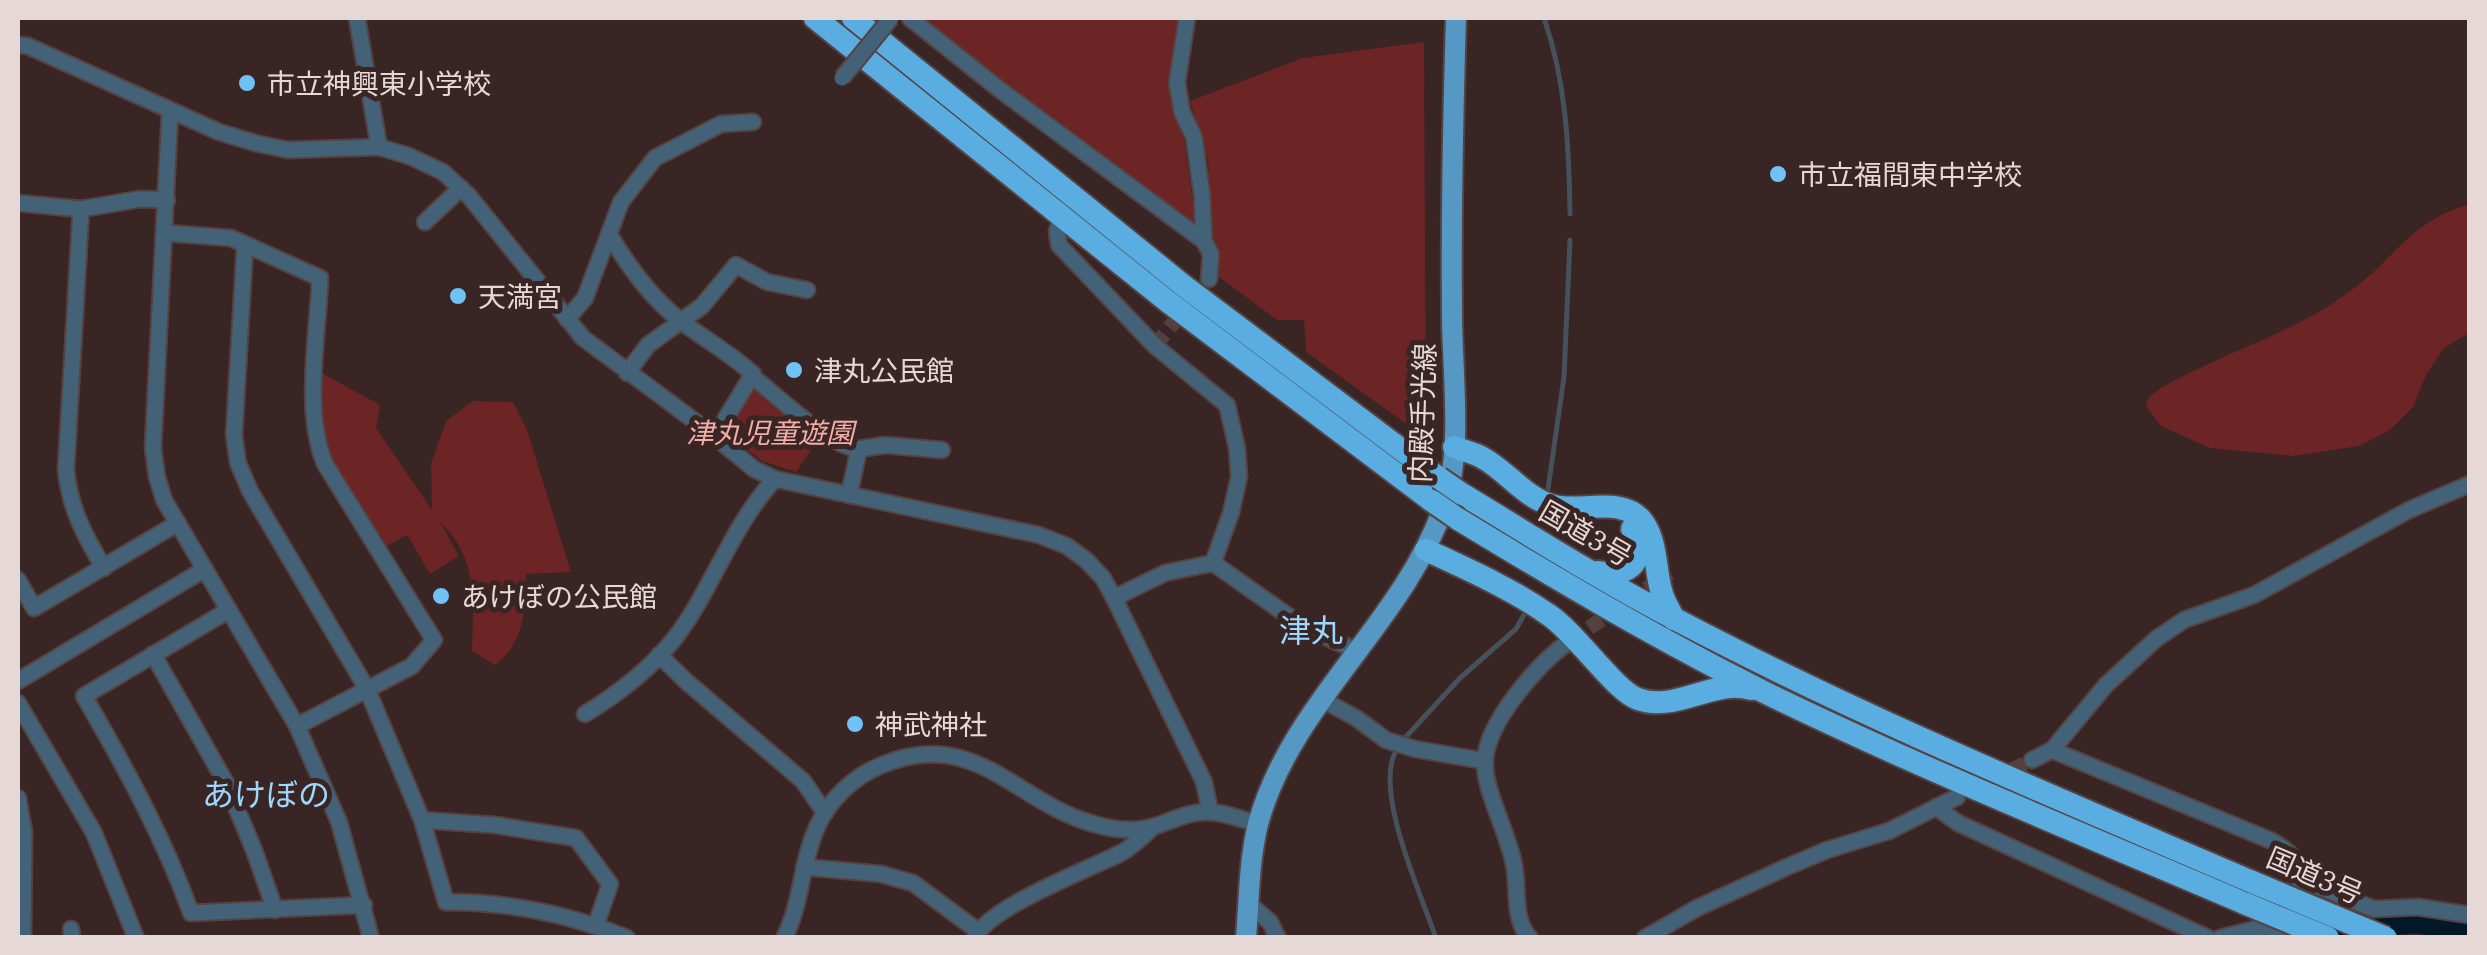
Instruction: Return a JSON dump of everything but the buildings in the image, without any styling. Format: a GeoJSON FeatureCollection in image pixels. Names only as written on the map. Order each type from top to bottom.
{"type":"FeatureCollection","features":[{"type":"Feature","properties":{"kind":"highway","name":"国道3号"},"geometry":{"type":"LineString","coordinates":[[815,18],[1286,393],[1458,519],[1671,643],[1768,694],[1944,775],[2247,892],[2386,938]]}},
{"type":"Feature","properties":{"kind":"highway","name":"国道3号"},"geometry":{"type":"LineString","coordinates":[[853,18],[1198,297],[1462,494],[1588,570],[1778,672],[2247,892],[2328,938]]}},
{"type":"Feature","properties":{"kind":"highway"},"geometry":{"type":"LineString","coordinates":[[1454,447],[1482,457],[1539,501],[1584,510],[1594,518],[1622,521],[1632,527],[1640,542],[1638,558],[1624,572],[1588,570]]}},
{"type":"Feature","properties":{"kind":"highway"},"geometry":{"type":"LineString","coordinates":[[1584,510],[1597,506],[1617,508],[1643,522],[1651,540],[1661,592],[1674,618]]}},
{"type":"Feature","properties":{"kind":"highway"},"geometry":{"type":"LineString","coordinates":[[1426,550],[1548,614],[1633,698],[1648,702],[1667,700],[1736,685],[1768,694]]}},
{"type":"Feature","properties":{"kind":"highway"},"geometry":{"type":"LineString","coordinates":[[1667,700],[1686,681],[1690,668],[1671,643]]}},
{"type":"Feature","properties":{"kind":"main road","name":"内殿手光線"},"geometry":{"type":"LineString","coordinates":[[1246,938],[1258,824],[1298,737],[1426,550],[1446,500],[1454,447],[1456,18]]}},
{"type":"Feature","properties":{"kind":"street"},"geometry":{"type":"LineString","coordinates":[[358,18],[379,147]]}},
{"type":"Feature","properties":{"kind":"street"},"geometry":{"type":"LineString","coordinates":[[842,78],[891,18]]}},
{"type":"Feature","properties":{"kind":"street"},"geometry":{"type":"LineString","coordinates":[[910,18],[1204,241]]}},
{"type":"Feature","properties":{"kind":"street"},"geometry":{"type":"LineString","coordinates":[[1187,18],[1177,83],[1182,112],[1194,137],[1204,241],[1211,254],[1209,279]]}},
{"type":"Feature","properties":{"kind":"street"},"geometry":{"type":"LineString","coordinates":[[18,45],[28,46],[219,132],[288,150],[379,147],[444,172],[583,338],[754,470],[776,479],[1040,535],[1068,546],[1102,578],[1114,598],[1204,782],[1210,812]]}},
{"type":"Feature","properties":{"kind":"street"},"geometry":{"type":"LineString","coordinates":[[170,110],[153,448],[156,477],[164,500],[297,726],[339,822],[371,938]]}},
{"type":"Feature","properties":{"kind":"street"},"geometry":{"type":"LineString","coordinates":[[567,319],[585,298],[621,202],[655,158],[721,124],[753,122]]}},
{"type":"Feature","properties":{"kind":"street"},"geometry":{"type":"LineString","coordinates":[[426,222],[461,188]]}},
{"type":"Feature","properties":{"kind":"street"},"geometry":{"type":"LineString","coordinates":[[18,203],[81,209],[140,199],[167,200]]}},
{"type":"Feature","properties":{"kind":"street"},"geometry":{"type":"LineString","coordinates":[[81,209],[66,470],[69,500],[79,526],[104,568]]}},
{"type":"Feature","properties":{"kind":"street"},"geometry":{"type":"LineString","coordinates":[[1062,216],[1056,231],[1059,245],[1156,346],[1227,405],[1238,448],[1238,478],[1214,564]]}},
{"type":"Feature","properties":{"kind":"street"},"geometry":{"type":"LineString","coordinates":[[166,234],[231,238],[320,278],[314,416],[318,446],[325,464],[434,640],[412,666],[297,726]]}},
{"type":"Feature","properties":{"kind":"street"},"geometry":{"type":"LineString","coordinates":[[610,236],[638,281],[680,320],[731,354],[754,378],[824,433],[850,448],[885,445],[942,450]]}},
{"type":"Feature","properties":{"kind":"street"},"geometry":{"type":"LineString","coordinates":[[245,245],[234,435],[238,463],[257,504],[366,689],[422,820],[446,902],[526,908],[596,925],[627,938]]}},
{"type":"Feature","properties":{"kind":"street"},"geometry":{"type":"LineString","coordinates":[[627,373],[648,345],[702,306],[736,266],[766,282],[807,290]]}},
{"type":"Feature","properties":{"kind":"street"},"geometry":{"type":"LineString","coordinates":[[714,436],[754,378]]}},
{"type":"Feature","properties":{"kind":"street"},"geometry":{"type":"LineString","coordinates":[[849,495],[858,449]]}},
{"type":"Feature","properties":{"kind":"street"},"geometry":{"type":"LineString","coordinates":[[586,714],[660,655],[676,636],[759,496],[776,479]]}},
{"type":"Feature","properties":{"kind":"street"},"geometry":{"type":"LineString","coordinates":[[2032,760],[2052,750],[2106,685],[2156,639],[2184,620],[2254,595],[2410,510],[2470,484]]}},
{"type":"Feature","properties":{"kind":"street"},"geometry":{"type":"LineString","coordinates":[[18,580],[34,608],[178,523]]}},
{"type":"Feature","properties":{"kind":"street"},"geometry":{"type":"LineString","coordinates":[[1114,598],[1165,574],[1214,564],[1304,627],[1358,651]]}},
{"type":"Feature","properties":{"kind":"street"},"geometry":{"type":"LineString","coordinates":[[18,681],[205,569]]}},
{"type":"Feature","properties":{"kind":"street"},"geometry":{"type":"LineString","coordinates":[[229,610],[84,696],[146,804],[191,914],[364,904]]}},
{"type":"Feature","properties":{"kind":"street"},"geometry":{"type":"LineString","coordinates":[[1530,938],[1518,921],[1514,859],[1484,761],[1509,703],[1546,658],[1566,643]]}},
{"type":"Feature","properties":{"kind":"street"},"geometry":{"type":"LineString","coordinates":[[153,654],[226,783],[275,910]]}},
{"type":"Feature","properties":{"kind":"street"},"geometry":{"type":"LineString","coordinates":[[660,655],[686,682],[804,780],[825,813]]}},
{"type":"Feature","properties":{"kind":"street"},"geometry":{"type":"LineString","coordinates":[[1324,700],[1386,740],[1414,750],[1484,761]]}},
{"type":"Feature","properties":{"kind":"street"},"geometry":{"type":"LineString","coordinates":[[18,703],[94,833],[136,938]]}},
{"type":"Feature","properties":{"kind":"street"},"geometry":{"type":"LineString","coordinates":[[2052,750],[2292,852],[2299,864],[2300,879],[2267,926],[2220,938]]}},
{"type":"Feature","properties":{"kind":"street"},"geometry":{"type":"LineString","coordinates":[[788,935],[804,866],[825,813],[868,770],[919,754],[982,764],[1085,822],[1119,831],[1154,827],[1190,814],[1210,812],[1258,824]]}},
{"type":"Feature","properties":{"kind":"street"},"geometry":{"type":"LineString","coordinates":[[1645,938],[1697,908],[1787,867],[1889,830],[1957,797]]}},
{"type":"Feature","properties":{"kind":"street"},"geometry":{"type":"LineString","coordinates":[[18,798],[24,832],[23,938]]}},
{"type":"Feature","properties":{"kind":"street"},"geometry":{"type":"LineString","coordinates":[[1936,808],[1958,823],[2208,938]]}},
{"type":"Feature","properties":{"kind":"street"},"geometry":{"type":"LineString","coordinates":[[422,820],[495,824],[576,838],[610,884],[596,925]]}},
{"type":"Feature","properties":{"kind":"street"},"geometry":{"type":"LineString","coordinates":[[804,866],[881,874],[913,883],[976,934],[982,925],[1011,906],[1128,849],[1154,827]]}},
{"type":"Feature","properties":{"kind":"street"},"geometry":{"type":"LineString","coordinates":[[2300,879],[2374,909],[2418,908],[2470,915]]}},
{"type":"Feature","properties":{"kind":"street"},"geometry":{"type":"LineString","coordinates":[[1248,903],[1270,922],[1278,938]]}},
{"type":"Feature","properties":{"kind":"street"},"geometry":{"type":"LineString","coordinates":[[2267,926],[2285,938]]}},
{"type":"Feature","properties":{"kind":"green space"},"geometry":{"type":"Polygon","coordinates":[[[918,18],[1179,18],[1170,92],[1184,138],[1195,219],[1188,223],[1004,88],[918,18]]]}},
{"type":"Feature","properties":{"kind":"green space"},"geometry":{"type":"Polygon","coordinates":[[[1424,42],[1426,438],[1306,352],[1304,320],[1277,320],[1215,274],[1208,160],[1190,101],[1303,58],[1424,42]]]}},
{"type":"Feature","properties":{"kind":"green space"},"geometry":{"type":"Polygon","coordinates":[[[2469,204],[2469,333],[2444,348],[2426,375],[2413,407],[2390,430],[2359,446],[2293,456],[2210,448],[2161,426],[2146,406],[2149,397],[2161,388],[2331,304],[2369,276],[2417,230],[2469,204]]]}},
{"type":"Feature","properties":{"kind":"green space"},"geometry":{"type":"Polygon","coordinates":[[[322,373],[380,405],[376,428],[432,510],[431,464],[446,421],[473,401],[513,402],[527,430],[571,572],[526,574],[524,613],[518,636],[495,665],[472,651],[471,582],[468,566],[453,536],[440,522],[459,556],[430,574],[407,535],[385,547],[346,489],[332,465],[322,433],[322,373]]]}},
{"type":"Feature","properties":{"kind":"green space","name":"津丸児童遊園"},"geometry":{"type":"Polygon","coordinates":[[[756,383],[822,435],[796,472],[762,461],[728,435],[728,427],[756,383]]]}},
{"type":"Feature","properties":{"kind":"waterway"},"geometry":{"type":"LineString","coordinates":[[1544,18],[1562,90],[1570,214]]}},
{"type":"Feature","properties":{"kind":"waterway"},"geometry":{"type":"LineString","coordinates":[[1548,489],[1564,377],[1570,240]]}},
{"type":"Feature","properties":{"kind":"waterway"},"geometry":{"type":"LineString","coordinates":[[1403,740],[1460,678],[1516,629],[1525,613]]}},
{"type":"Feature","properties":{"kind":"waterway"},"geometry":{"type":"LineString","coordinates":[[1397,749],[1391,767],[1394,814],[1436,938]]}},
{"type":"Feature","properties":{"kind":"waterway"},"geometry":{"type":"LineString","coordinates":[[2297,938],[2415,919],[2470,928]]}},
{"type":"Feature","properties":{"kind":"tunnel"},"geometry":{"type":"LineString","coordinates":[[1155,346],[1187,306]]}},
{"type":"Feature","properties":{"kind":"tunnel"},"geometry":{"type":"LineString","coordinates":[[1570,641],[1670,573]]}},
{"type":"Feature","properties":{"kind":"tunnel"},"geometry":{"type":"LineString","coordinates":[[1970,791],[2032,760]]}},
{"type":"Feature","properties":{"kind":"place","name":"市立神興東小学校"},"geometry":{"type":"Point","coordinates":[247,83]}},
{"type":"Feature","properties":{"kind":"place","name":"市立福間東中学校"},"geometry":{"type":"Point","coordinates":[1778,174]}},
{"type":"Feature","properties":{"kind":"place","name":"天満宮"},"geometry":{"type":"Point","coordinates":[458,296]}},
{"type":"Feature","properties":{"kind":"place","name":"津丸公民館"},"geometry":{"type":"Point","coordinates":[794,370]}},
{"type":"Feature","properties":{"kind":"place","name":"あけぼの公民館"},"geometry":{"type":"Point","coordinates":[441,596]}},
{"type":"Feature","properties":{"kind":"place","name":"神武神社"},"geometry":{"type":"Point","coordinates":[855,724]}},
{"type":"Feature","properties":{"kind":"district","name":"津丸"},"geometry":{"type":"Point","coordinates":[1311,630]}},
{"type":"Feature","properties":{"kind":"district","name":"あけぼの"},"geometry":{"type":"Point","coordinates":[266,794]}}]}
